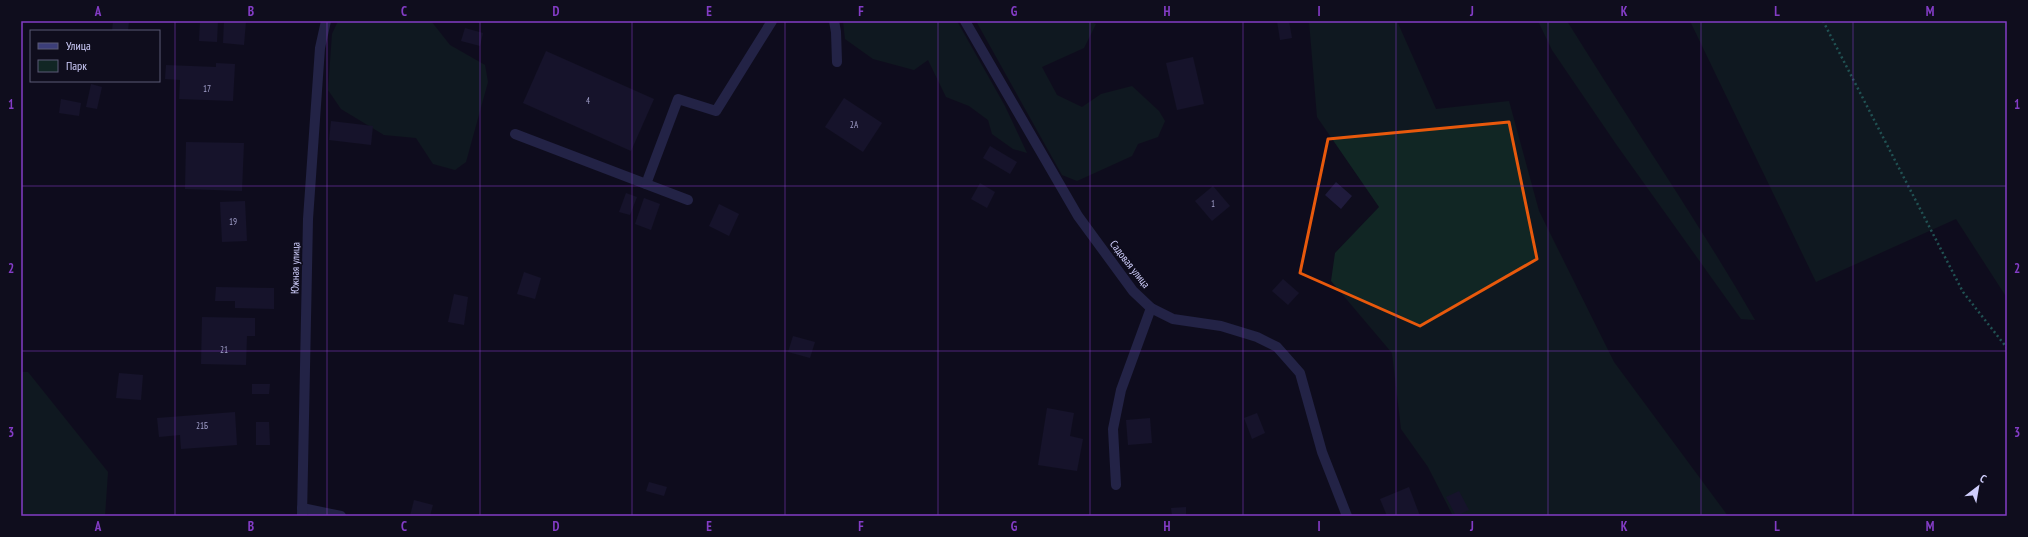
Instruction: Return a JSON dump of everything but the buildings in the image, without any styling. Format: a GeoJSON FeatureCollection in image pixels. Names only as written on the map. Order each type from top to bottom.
{"type":"FeatureCollection","features":[{"type":"Feature","properties":{"kind":"street","name":"Южная улица"},"geometry":{"type":"LineString","coordinates":[[302,512],[308,219],[320,48],[326,21]]}},
{"type":"Feature","properties":{"kind":"street"},"geometry":{"type":"LineString","coordinates":[[646,184],[678,99],[716,111],[772,21]]}},
{"type":"Feature","properties":{"kind":"street"},"geometry":{"type":"LineString","coordinates":[[834,21],[836,32],[836,62]]}},
{"type":"Feature","properties":{"kind":"street","name":"Садовая улица"},"geometry":{"type":"LineString","coordinates":[[966,21],[1078,216],[1133,291],[1151,308],[1172,319],[1221,326],[1257,337],[1277,347],[1300,373],[1322,452],[1347,516]]}},
{"type":"Feature","properties":{"kind":"street"},"geometry":{"type":"LineString","coordinates":[[515,134],[688,200]]}},
{"type":"Feature","properties":{"kind":"street"},"geometry":{"type":"LineString","coordinates":[[1116,485],[1114,429],[1121,390],[1151,308]]}},
{"type":"Feature","properties":{"kind":"street"},"geometry":{"type":"LineString","coordinates":[[302,512],[341,516]]}},
{"type":"Feature","properties":{"kind":"path"},"geometry":{"type":"LineString","coordinates":[[1823,21],[1963,292],[2007,348]]}},
{"type":"Feature","properties":{"kind":"highlighted area"},"geometry":{"type":"Polygon","coordinates":[[[1509,122],[1537,259],[1420,326],[1300,273],[1328,139],[1509,122]]]}},
{"type":"Feature","properties":{"kind":"green space"},"geometry":{"type":"Polygon","coordinates":[[[338,21],[431,21],[450,45],[485,65],[488,82],[466,162],[455,170],[433,164],[416,138],[384,135],[341,109],[328,90],[332,34],[338,21]]]}},
{"type":"Feature","properties":{"kind":"green space"},"geometry":{"type":"Polygon","coordinates":[[[843,21],[957,21],[1005,106],[1027,153],[1013,149],[992,134],[988,120],[969,106],[946,97],[928,60],[914,70],[873,59],[845,39],[843,21]]]}},
{"type":"Feature","properties":{"kind":"green space"},"geometry":{"type":"Polygon","coordinates":[[[976,21],[1089,21],[1096,24],[1084,48],[1042,67],[1057,95],[1082,107],[1101,94],[1132,86],[1159,111],[1165,121],[1158,137],[1138,144],[1132,156],[1077,181],[1062,175],[976,21]]]}},
{"type":"Feature","properties":{"kind":"green space"},"geometry":{"type":"Polygon","coordinates":[[[1309,21],[1397,21],[1436,109],[1509,101],[1539,211],[1614,362],[1728,516],[1453,516],[1428,467],[1401,429],[1392,353],[1331,281],[1335,253],[1379,207],[1317,117],[1309,21]]]}},
{"type":"Feature","properties":{"kind":"green space"},"geometry":{"type":"Polygon","coordinates":[[[1538,21],[1567,21],[1686,207],[1755,320],[1741,319],[1616,144],[1552,50],[1538,21]]]}},
{"type":"Feature","properties":{"kind":"green space"},"geometry":{"type":"Polygon","coordinates":[[[1690,21],[2007,21],[2007,298],[1956,219],[1816,282],[1690,21]]]}},
{"type":"Feature","properties":{"kind":"green space"},"geometry":{"type":"Polygon","coordinates":[[[21,372],[28,372],[108,472],[105,516],[21,516],[21,372]]]}}]}
